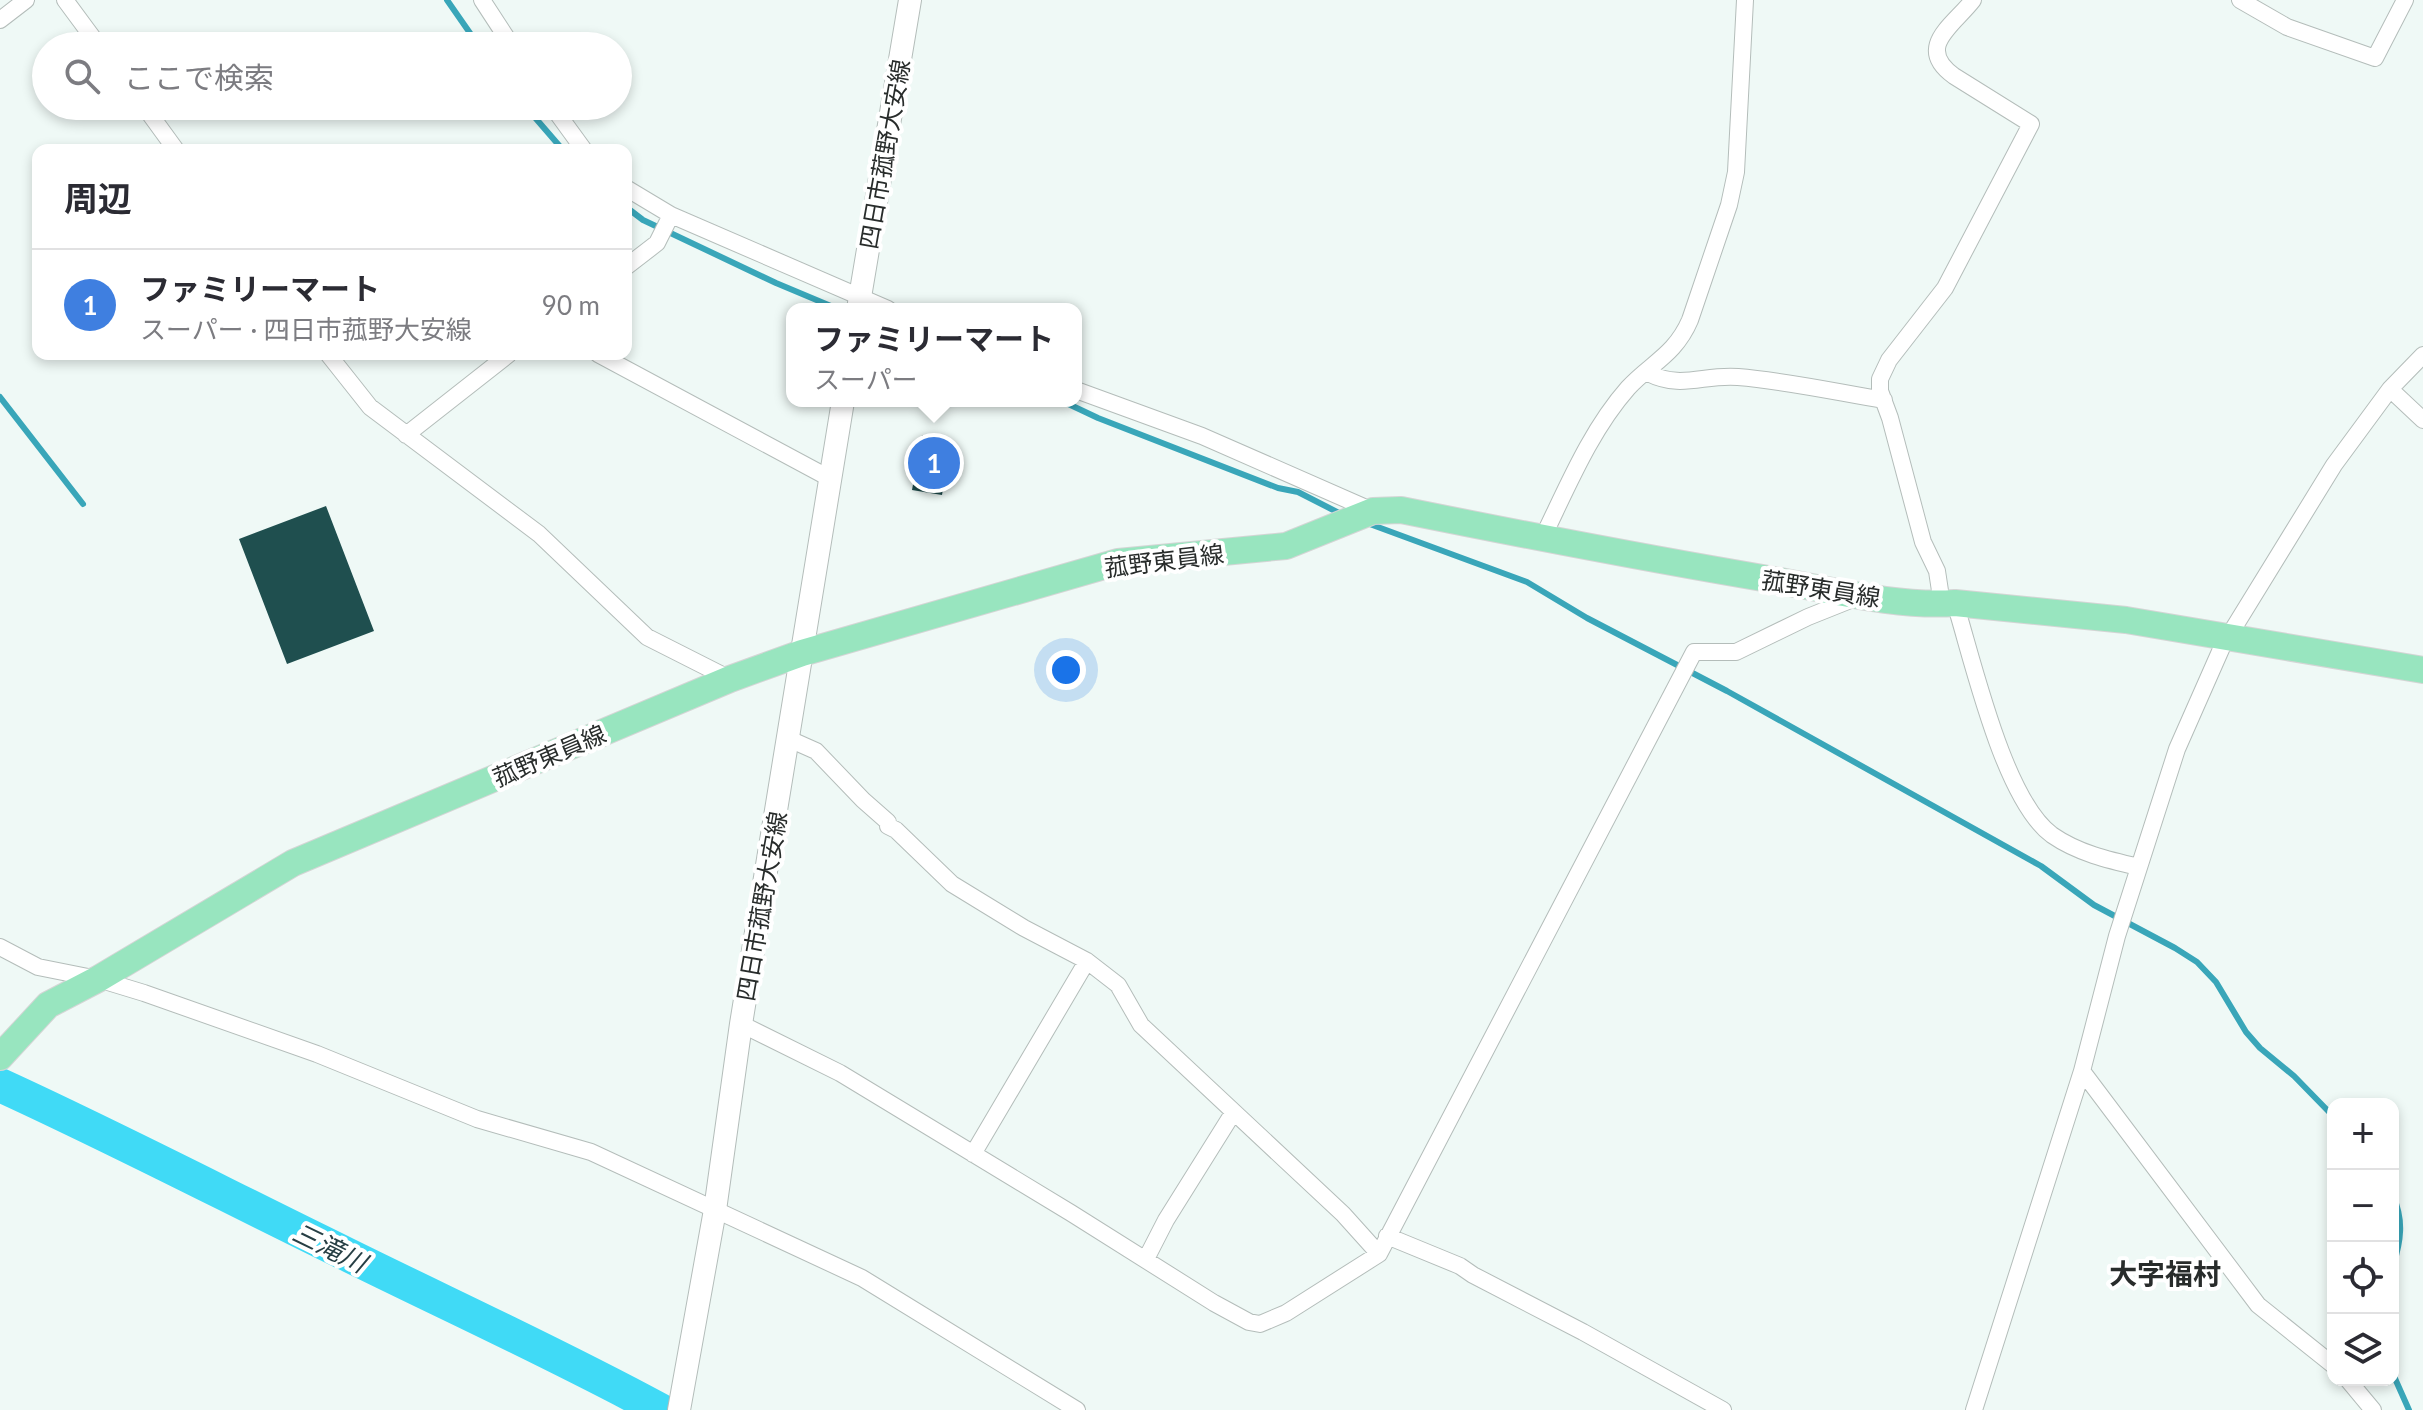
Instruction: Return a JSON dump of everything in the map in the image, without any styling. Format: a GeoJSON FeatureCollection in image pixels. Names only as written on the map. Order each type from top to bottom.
{"type":"FeatureCollection","features":[{"type":"Feature","properties":{"kind":"main road","name":"四日市菰野大安線"},"geometry":{"type":"LineString","coordinates":[[859,303],[910,0]]}},
{"type":"Feature","properties":{"kind":"main road","name":"四日市菰野大安線"},"geometry":{"type":"LineString","coordinates":[[679,1410],[715,1210],[741,1024],[842,407]]}},
{"type":"Feature","properties":{"kind":"main road","name":"菰野東員線"},"geometry":{"type":"LineString","coordinates":[[3,1053],[48,1005],[98,979],[293,863],[730,679],[802,653],[1118,562],[1286,546],[1366,513],[1401,510],[1542,539],[1863,595],[2126,620],[2423,670]]}},
{"type":"Feature","properties":{"kind":"street"},"geometry":{"type":"LineString","coordinates":[[0,20],[26,0]]}},
{"type":"Feature","properties":{"kind":"street"},"geometry":{"type":"LineString","coordinates":[[65,0],[89,32]]}},
{"type":"Feature","properties":{"kind":"street"},"geometry":{"type":"LineString","coordinates":[[482,0],[503,32]]}},
{"type":"Feature","properties":{"kind":"street"},"geometry":{"type":"LineString","coordinates":[[1542,539],[1576,469],[1609,414],[1629,387],[1648,373],[1683,337],[1729,205],[1738,158],[1745,0]]}},
{"type":"Feature","properties":{"kind":"street"},"geometry":{"type":"LineString","coordinates":[[1973,0],[1950,23],[1938,41],[1939,60],[1944,69],[1954,76],[2031,124],[1945,288],[1889,360],[1880,379],[1880,391],[1923,542],[1937,571],[1996,738],[2034,818],[2051,834],[2078,851],[2139,867]]}},
{"type":"Feature","properties":{"kind":"street"},"geometry":{"type":"LineString","coordinates":[[2240,0],[2300,33],[2375,58],[2405,0]]}},
{"type":"Feature","properties":{"kind":"street"},"geometry":{"type":"LineString","coordinates":[[154,120],[172,144]]}},
{"type":"Feature","properties":{"kind":"street"},"geometry":{"type":"LineString","coordinates":[[562,120],[580,144]]}},
{"type":"Feature","properties":{"kind":"street"},"geometry":{"type":"LineString","coordinates":[[632,192],[670,216],[857,303]]}},
{"type":"Feature","properties":{"kind":"street"},"geometry":{"type":"LineString","coordinates":[[632,262],[657,243],[670,216]]}},
{"type":"Feature","properties":{"kind":"street"},"geometry":{"type":"LineString","coordinates":[[1974,1410],[2082,1071],[2117,936],[2177,749],[2222,647],[2334,465],[2390,389],[2423,355]]}},
{"type":"Feature","properties":{"kind":"street"},"geometry":{"type":"LineString","coordinates":[[333,360],[370,407],[539,534],[647,637],[730,679]]}},
{"type":"Feature","properties":{"kind":"street"},"geometry":{"type":"LineString","coordinates":[[406,435],[501,360]]}},
{"type":"Feature","properties":{"kind":"street"},"geometry":{"type":"LineString","coordinates":[[609,360],[831,479]]}},
{"type":"Feature","properties":{"kind":"street"},"geometry":{"type":"LineString","coordinates":[[1648,373],[1672,382],[1734,377],[1884,400]]}},
{"type":"Feature","properties":{"kind":"street"},"geometry":{"type":"LineString","coordinates":[[2390,389],[2423,420]]}},
{"type":"Feature","properties":{"kind":"street"},"geometry":{"type":"LineString","coordinates":[[1082,392],[1202,436],[1366,513]]}},
{"type":"Feature","properties":{"kind":"street"},"geometry":{"type":"LineString","coordinates":[[741,1024],[840,1073],[1214,1303],[1249,1322],[1260,1324],[1286,1313],[1379,1254],[1694,652],[1736,652],[1808,617],[1863,595]]}},
{"type":"Feature","properties":{"kind":"street"},"geometry":{"type":"LineString","coordinates":[[789,739],[816,751],[888,822],[888,826],[896,830],[952,884],[1024,928],[1087,961],[1118,985],[1141,1025],[1343,1214],[1379,1254]]}},
{"type":"Feature","properties":{"kind":"street"},"geometry":{"type":"LineString","coordinates":[[0,947],[38,967],[98,979],[317,1054],[477,1119],[591,1152],[862,1278],[1077,1410]]}},
{"type":"Feature","properties":{"kind":"street"},"geometry":{"type":"LineString","coordinates":[[973,1154],[1087,961]]}},
{"type":"Feature","properties":{"kind":"street"},"geometry":{"type":"LineString","coordinates":[[2082,1071],[2258,1305],[2327,1360]]}},
{"type":"Feature","properties":{"kind":"street"},"geometry":{"type":"LineString","coordinates":[[1146,1259],[1166,1220],[1233,1113]]}},
{"type":"Feature","properties":{"kind":"street"},"geometry":{"type":"LineString","coordinates":[[1387,1236],[1460,1266],[1723,1410]]}},
{"type":"Feature","properties":{"kind":"street"},"geometry":{"type":"LineString","coordinates":[[2353,1386],[2373,1410]]}},
{"type":"Feature","properties":{"kind":"building"},"geometry":{"type":"Polygon","coordinates":[[[922,435],[951,440],[948,455],[953,455],[950,472],[946,471],[942,495],[912,490],[922,435]]]}},
{"type":"Feature","properties":{"kind":"building"},"geometry":{"type":"Polygon","coordinates":[[[326,506],[374,631],[287,664],[239,539],[326,506]]]}},
{"type":"Feature","properties":{"kind":"waterway"},"geometry":{"type":"LineString","coordinates":[[447,0],[469,32]]}},
{"type":"Feature","properties":{"kind":"waterway"},"geometry":{"type":"LineString","coordinates":[[537,120],[558,144]]}},
{"type":"Feature","properties":{"kind":"waterway"},"geometry":{"type":"LineString","coordinates":[[632,212],[643,220],[824,303]]}},
{"type":"Feature","properties":{"kind":"waterway"},"geometry":{"type":"LineString","coordinates":[[0,397],[83,504]]}},
{"type":"Feature","properties":{"kind":"waterway"},"geometry":{"type":"LineString","coordinates":[[1075,407],[1278,488],[1298,492],[1341,514]]}},
{"type":"Feature","properties":{"kind":"waterway"},"geometry":{"type":"LineString","coordinates":[[1367,523],[1527,582],[1587,618],[1727,691],[2041,866],[2094,905],[2197,962],[2216,982],[2246,1032],[2260,1048],[2294,1076],[2327,1110]]}},
{"type":"Feature","properties":{"kind":"waterway","name":"三滝川"},"geometry":{"type":"LineString","coordinates":[[0,1085],[542,1349],[660,1410]]}},
{"type":"Feature","properties":{"kind":"waterway"},"geometry":{"type":"LineString","coordinates":[[2399,1214],[2399,1240]]}},
{"type":"Feature","properties":{"kind":"waterway"},"geometry":{"type":"LineString","coordinates":[[2398,1386],[2409,1410]]}},
{"type":"Feature","properties":{"kind":"place","name":"ファミリーマート"},"geometry":{"type":"Point","coordinates":[934,463]}},
{"type":"Feature","properties":{"kind":"district","name":"大字福村"},"geometry":{"type":"Point","coordinates":[2165,1273]}}]}
